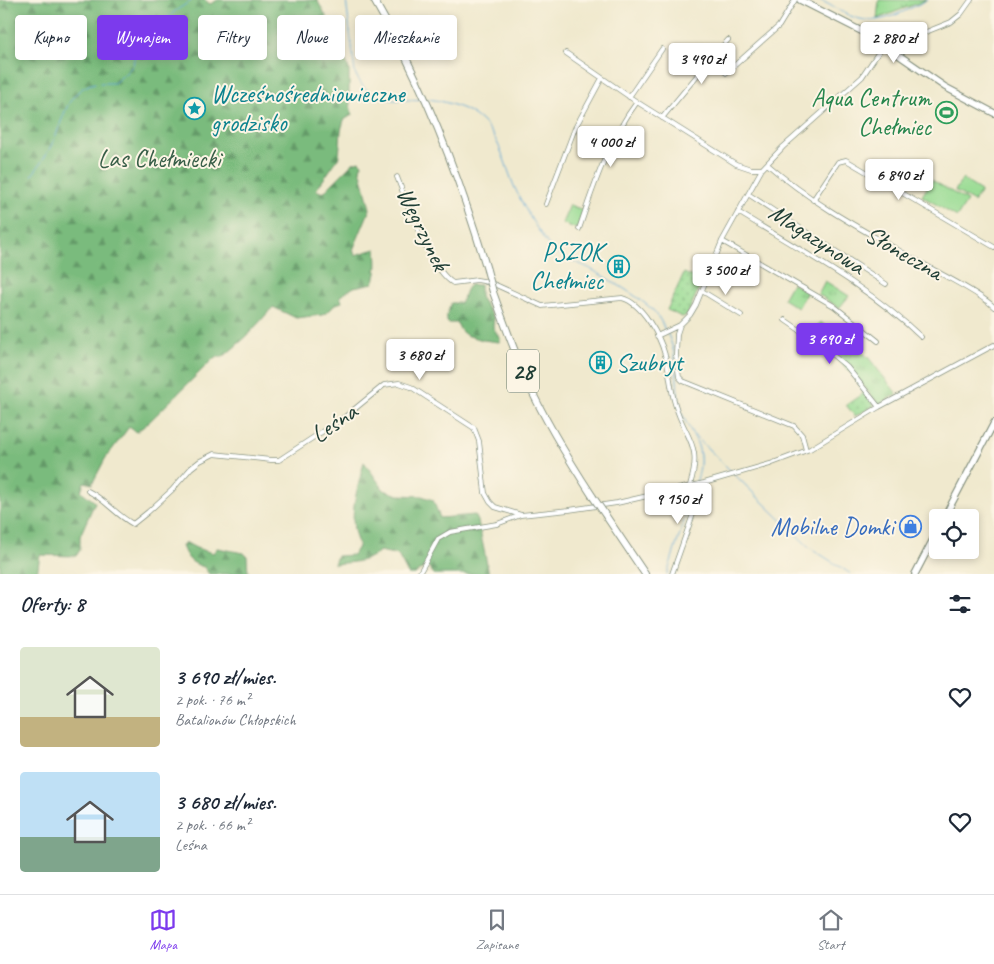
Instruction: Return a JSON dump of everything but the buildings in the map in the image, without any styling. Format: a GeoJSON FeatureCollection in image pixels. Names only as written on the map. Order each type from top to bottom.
{"type":"FeatureCollection","features":[{"type":"Feature","properties":{"kind":"main road","name":"28"},"geometry":{"type":"LineString","coordinates":[[374,0],[421,89],[471,219],[493,292],[532,392],[561,446],[645,574]]}},
{"type":"Feature","properties":{"kind":"street"},"geometry":{"type":"LineString","coordinates":[[726,73],[779,26],[796,0]]}},
{"type":"Feature","properties":{"kind":"street"},"geometry":{"type":"LineString","coordinates":[[800,0],[871,36],[944,87],[994,113]]}},
{"type":"Feature","properties":{"kind":"street"},"geometry":{"type":"LineString","coordinates":[[884,44],[904,34],[926,32],[951,22],[961,14],[971,0]]}},
{"type":"Feature","properties":{"kind":"street"},"geometry":{"type":"LineString","coordinates":[[662,118],[728,40]]}},
{"type":"Feature","properties":{"kind":"street","name":"Magazynowa"},"geometry":{"type":"LineString","coordinates":[[659,336],[680,325],[690,315],[722,241],[762,169],[783,147],[862,77],[884,44]]}},
{"type":"Feature","properties":{"kind":"street"},"geometry":{"type":"LineString","coordinates":[[629,97],[662,49]]}},
{"type":"Feature","properties":{"kind":"street"},"geometry":{"type":"LineString","coordinates":[[566,53],[629,97],[736,164],[751,169],[762,169]]}},
{"type":"Feature","properties":{"kind":"street"},"geometry":{"type":"LineString","coordinates":[[546,204],[575,128],[602,78]]}},
{"type":"Feature","properties":{"kind":"street"},"geometry":{"type":"LineString","coordinates":[[579,230],[600,168],[614,137],[637,102]]}},
{"type":"Feature","properties":{"kind":"street"},"geometry":{"type":"LineString","coordinates":[[813,200],[838,162],[846,160],[994,248]]}},
{"type":"Feature","properties":{"kind":"street","name":"Słoneczna"},"geometry":{"type":"LineString","coordinates":[[767,164],[787,182],[813,200],[987,301],[994,308]]}},
{"type":"Feature","properties":{"kind":"street","name":"Węgrzynek"},"geometry":{"type":"LineString","coordinates":[[397,177],[419,233],[441,273],[449,280],[456,283],[483,281],[542,306],[625,299],[640,310],[659,336],[666,354],[675,404],[695,455],[690,485]]}},
{"type":"Feature","properties":{"kind":"street","name":"Magazynowa"},"geometry":{"type":"LineString","coordinates":[[748,194],[886,284]]}},
{"type":"Feature","properties":{"kind":"street","name":"Magazynowa"},"geometry":{"type":"LineString","coordinates":[[738,212],[852,282],[903,319],[921,337]]}},
{"type":"Feature","properties":{"kind":"street","name":"Magazynowa"},"geometry":{"type":"LineString","coordinates":[[722,241],[834,306],[878,341]]}},
{"type":"Feature","properties":{"kind":"street"},"geometry":{"type":"LineString","coordinates":[[702,291],[740,316]]}},
{"type":"Feature","properties":{"kind":"street"},"geometry":{"type":"LineString","coordinates":[[785,320],[817,342],[847,367],[879,407]]}},
{"type":"Feature","properties":{"kind":"street","name":"Magazynowa"},"geometry":{"type":"LineString","coordinates":[[680,325],[677,334],[676,356],[679,377],[683,381],[794,426],[802,435],[806,450]]}},
{"type":"Feature","properties":{"kind":"street","name":"Leśna"},"geometry":{"type":"LineString","coordinates":[[88,491],[96,495],[120,516],[133,524],[148,512],[200,461],[214,454],[279,460],[346,416],[384,385],[396,382],[411,387],[470,424],[477,433],[479,441],[485,493],[495,507],[521,515],[618,503],[702,483],[770,464],[806,450],[826,440],[879,407],[994,344]]}},
{"type":"Feature","properties":{"kind":"street"},"geometry":{"type":"LineString","coordinates":[[949,509],[994,423]]}},
{"type":"Feature","properties":{"kind":"street"},"geometry":{"type":"LineString","coordinates":[[672,574],[702,483]]}},
{"type":"Feature","properties":{"kind":"street"},"geometry":{"type":"LineString","coordinates":[[418,574],[438,540],[450,532],[497,524],[521,515]]}},
{"type":"Feature","properties":{"kind":"street"},"geometry":{"type":"LineString","coordinates":[[915,574],[929,547]]}},
{"type":"Feature","properties":{"kind":"green space","name":"Las Chełmiecki"},"geometry":{"type":"Polygon","coordinates":[[[0,0],[205,0],[210,4],[218,0],[317,0],[325,15],[277,15],[277,60],[345,59],[349,69],[349,99],[352,115],[344,120],[341,130],[339,157],[316,190],[323,193],[353,163],[359,161],[362,164],[360,169],[370,209],[353,250],[355,255],[376,249],[376,271],[373,283],[354,287],[340,296],[342,302],[336,304],[322,315],[296,318],[273,307],[246,337],[223,357],[215,357],[147,424],[136,432],[129,427],[105,459],[92,484],[84,482],[81,491],[95,502],[80,536],[80,550],[76,556],[40,555],[37,574],[6,574],[0,571],[0,0]]]}},
{"type":"Feature","properties":{"kind":"green space"},"geometry":{"type":"Polygon","coordinates":[[[879,0],[926,0],[877,19],[879,0]]]}},
{"type":"Feature","properties":{"kind":"green space"},"geometry":{"type":"Polygon","coordinates":[[[962,179],[981,191],[974,202],[955,191],[962,179]]]}},
{"type":"Feature","properties":{"kind":"green space"},"geometry":{"type":"Polygon","coordinates":[[[932,180],[967,201],[957,217],[922,196],[932,180]]]}},
{"type":"Feature","properties":{"kind":"green space"},"geometry":{"type":"Polygon","coordinates":[[[570,205],[583,210],[577,229],[562,223],[570,205]]]}},
{"type":"Feature","properties":{"kind":"green space"},"geometry":{"type":"Polygon","coordinates":[[[684,273],[702,281],[687,315],[682,317],[667,310],[684,273]]]}},
{"type":"Feature","properties":{"kind":"green space"},"geometry":{"type":"Polygon","coordinates":[[[825,281],[849,296],[839,308],[818,294],[825,281]]]}},
{"type":"Feature","properties":{"kind":"green space"},"geometry":{"type":"Polygon","coordinates":[[[792,283],[807,292],[798,308],[783,299],[792,283]]]}},
{"type":"Feature","properties":{"kind":"green space"},"geometry":{"type":"Polygon","coordinates":[[[470,285],[480,285],[480,297],[494,318],[493,327],[500,339],[499,342],[466,335],[461,331],[457,323],[448,323],[446,317],[451,303],[460,303],[470,285]]]}},
{"type":"Feature","properties":{"kind":"green space"},"geometry":{"type":"Polygon","coordinates":[[[820,322],[868,357],[897,394],[879,404],[857,378],[811,335],[820,322]]]}},
{"type":"Feature","properties":{"kind":"green space"},"geometry":{"type":"Polygon","coordinates":[[[865,392],[874,406],[855,416],[846,405],[865,392]]]}},
{"type":"Feature","properties":{"kind":"green space"},"geometry":{"type":"Polygon","coordinates":[[[364,462],[384,490],[398,495],[422,496],[433,500],[440,518],[475,515],[478,521],[489,574],[434,574],[427,565],[415,574],[408,574],[398,555],[380,551],[364,560],[334,564],[337,556],[353,555],[359,545],[353,525],[353,515],[356,493],[364,462]]]}},
{"type":"Feature","properties":{"kind":"green space"},"geometry":{"type":"Polygon","coordinates":[[[185,542],[196,548],[213,553],[217,548],[244,553],[247,556],[248,574],[209,574],[204,567],[196,564],[188,557],[182,546],[185,542]]]}},
{"type":"Feature","properties":{"kind":"waterway"},"geometry":{"type":"LineString","coordinates":[[100,83],[114,83],[127,72],[133,65],[138,45],[174,12],[192,0]]}},
{"type":"Feature","properties":{"kind":"waterway"},"geometry":{"type":"LineString","coordinates":[[346,0],[355,73],[361,83],[375,95],[384,98],[393,100],[423,99]]}},
{"type":"Feature","properties":{"kind":"waterway"},"geometry":{"type":"LineString","coordinates":[[820,0],[850,16],[869,20],[887,18],[928,0]]}},
{"type":"Feature","properties":{"kind":"waterway"},"geometry":{"type":"LineString","coordinates":[[32,175],[51,146],[67,106],[78,92],[95,83]]}},
{"type":"Feature","properties":{"kind":"waterway"},"geometry":{"type":"LineString","coordinates":[[427,99],[446,102],[464,109],[484,124],[497,142],[521,201],[551,248],[561,255],[589,268],[638,298],[655,312],[665,330]]}},
{"type":"Feature","properties":{"kind":"waterway"},"geometry":{"type":"LineString","coordinates":[[667,333],[674,352],[682,413],[699,450],[700,466],[696,483]]}},
{"type":"Feature","properties":{"kind":"waterway"},"geometry":{"type":"LineString","coordinates":[[695,436],[733,473]]}},
{"type":"Feature","properties":{"kind":"waterway"},"geometry":{"type":"LineString","coordinates":[[736,476],[809,547],[851,574]]}},
{"type":"Feature","properties":{"kind":"waterway"},"geometry":{"type":"LineString","coordinates":[[667,574],[695,487]]}},
{"type":"Feature","properties":{"kind":"place","name":"Wcześnośredniowieczne grodzisko"},"geometry":{"type":"Point","coordinates":[195,108]}},
{"type":"Feature","properties":{"kind":"place","name":"Aqua Centrum Chełmiec"},"geometry":{"type":"Point","coordinates":[947,112]}},
{"type":"Feature","properties":{"kind":"place","name":"PSZOK Chełmiec"},"geometry":{"type":"Point","coordinates":[619,266]}},
{"type":"Feature","properties":{"kind":"place","name":"Szubryt"},"geometry":{"type":"Point","coordinates":[600,363]}},
{"type":"Feature","properties":{"kind":"place","name":"Mobilne Domki"},"geometry":{"type":"Point","coordinates":[910,527]}}]}
